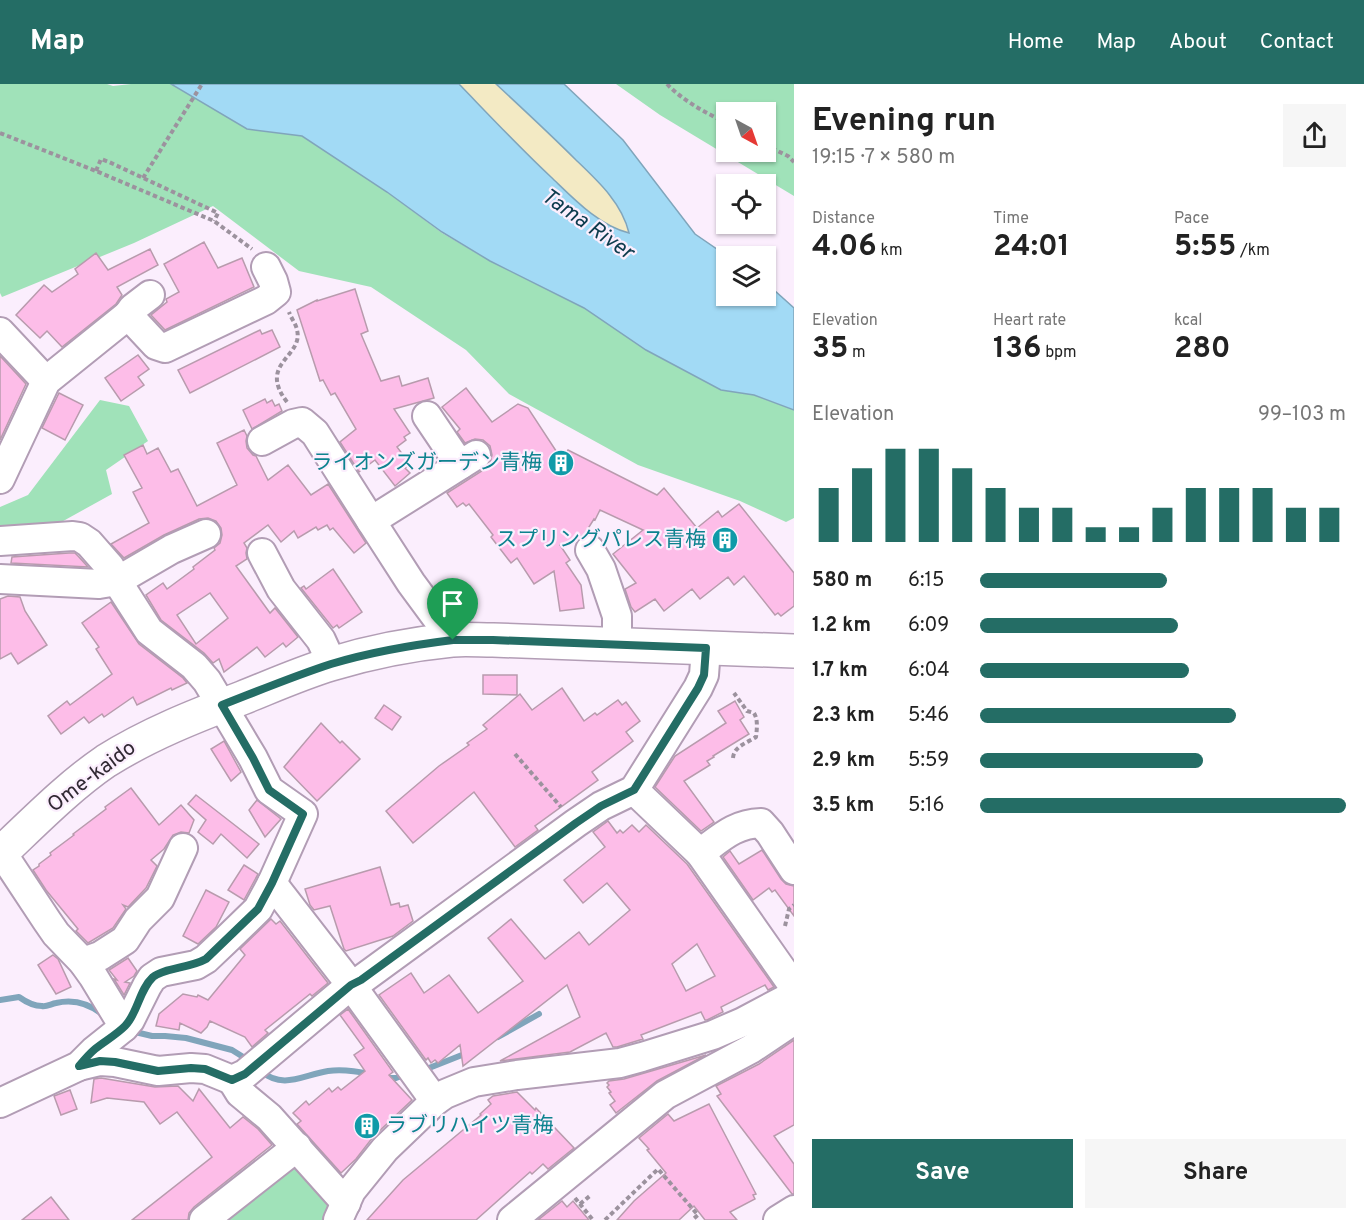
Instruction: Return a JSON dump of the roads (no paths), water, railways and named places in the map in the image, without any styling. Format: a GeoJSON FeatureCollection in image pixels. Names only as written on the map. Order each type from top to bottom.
{"type":"FeatureCollection","features":[{"type":"Feature","properties":{"kind":"main road","name":"Ome-kaido"},"geometry":{"type":"LineString","coordinates":[[0,852],[75,785],[105,762],[148,737],[222,705],[332,664],[375,652],[453,640],[794,651]]}},
{"type":"Feature","properties":{"kind":"street"},"geometry":{"type":"LineString","coordinates":[[128,315],[156,345],[165,348],[266,300],[271,280]]}},
{"type":"Feature","properties":{"kind":"street"},"geometry":{"type":"LineString","coordinates":[[0,479],[46,381],[150,295]]}},
{"type":"Feature","properties":{"kind":"street"},"geometry":{"type":"LineString","coordinates":[[0,332],[46,381]]}},
{"type":"Feature","properties":{"kind":"street"},"geometry":{"type":"LineString","coordinates":[[371,521],[468,460],[427,416]]}},
{"type":"Feature","properties":{"kind":"street"},"geometry":{"type":"LineString","coordinates":[[262,441],[293,424],[302,422],[315,434],[411,583],[453,640]]}},
{"type":"Feature","properties":{"kind":"street"},"geometry":{"type":"LineString","coordinates":[[0,579],[99,584],[117,581],[172,549],[206,534]]}},
{"type":"Feature","properties":{"kind":"street"},"geometry":{"type":"LineString","coordinates":[[0,541],[73,536],[80,537],[89,543],[110,567],[149,631],[194,666],[202,675],[253,758],[269,790],[303,814],[258,909],[206,959],[196,964],[161,972],[152,978],[130,1020],[79,1066]]}},
{"type":"Feature","properties":{"kind":"street"},"geometry":{"type":"LineString","coordinates":[[590,550],[601,569],[617,616],[616,644]]}},
{"type":"Feature","properties":{"kind":"street"},"geometry":{"type":"LineString","coordinates":[[262,553],[281,589],[321,640],[332,664]]}},
{"type":"Feature","properties":{"kind":"street"},"geometry":{"type":"LineString","coordinates":[[232,1080],[245,1074],[351,985],[576,823],[601,806],[634,790],[698,688],[704,675],[706,648]]}},
{"type":"Feature","properties":{"kind":"street"},"geometry":{"type":"LineString","coordinates":[[634,790],[700,853],[794,987]]}},
{"type":"Feature","properties":{"kind":"street"},"geometry":{"type":"LineString","coordinates":[[700,853],[736,827],[761,823],[794,870]]}},
{"type":"Feature","properties":{"kind":"street"},"geometry":{"type":"LineString","coordinates":[[83,962],[100,956],[125,940],[138,920],[160,898],[183,848]]}},
{"type":"Feature","properties":{"kind":"street"},"geometry":{"type":"LineString","coordinates":[[0,852],[51,927],[83,962],[124,1027]]}},
{"type":"Feature","properties":{"kind":"street"},"geometry":{"type":"LineString","coordinates":[[272,883],[351,985],[435,1101]]}},
{"type":"Feature","properties":{"kind":"street"},"geometry":{"type":"LineString","coordinates":[[342,1211],[351,1191],[385,1149],[435,1101],[446,1094],[474,1082],[620,1063],[642,1058],[713,1035],[794,995]]}},
{"type":"Feature","properties":{"kind":"street"},"geometry":{"type":"LineString","coordinates":[[512,1220],[665,1095],[752,1049],[794,1020]]}},
{"type":"Feature","properties":{"kind":"street"},"geometry":{"type":"LineString","coordinates":[[0,1103],[79,1066],[100,1061],[158,1071],[205,1069],[232,1080],[240,1092],[269,1117],[297,1147],[342,1211]]}},
{"type":"Feature","properties":{"kind":"street"},"geometry":{"type":"LineString","coordinates":[[204,1220],[297,1147]]}},
{"type":"Feature","properties":{"kind":"street"},"geometry":{"type":"LineString","coordinates":[[778,1220],[794,1210]]}},
{"type":"Feature","properties":{"kind":"water","name":"Tama River"},"geometry":{"type":"Polygon","coordinates":[[[171,84],[459,84],[577,202],[607,224],[629,233],[621,212],[601,184],[496,84],[564,84],[623,140],[695,234],[716,248],[716,306],[776,306],[776,292],[794,308],[794,410],[754,395],[721,390],[646,350],[584,308],[490,261],[442,232],[387,192],[302,136],[247,129],[171,84]]]}},
{"type":"Feature","properties":{"kind":"waterway"},"geometry":{"type":"LineString","coordinates":[[0,1000],[19,997],[27,1002],[44,1006],[74,1002],[91,1007],[102,1014]]}},
{"type":"Feature","properties":{"kind":"waterway"},"geometry":{"type":"LineString","coordinates":[[498,1037],[539,1014]]}},
{"type":"Feature","properties":{"kind":"waterway"},"geometry":{"type":"LineString","coordinates":[[131,1031],[152,1036],[186,1038],[232,1050],[248,1060]]}},
{"type":"Feature","properties":{"kind":"waterway"},"geometry":{"type":"LineString","coordinates":[[424,1070],[467,1053]]}},
{"type":"Feature","properties":{"kind":"waterway"},"geometry":{"type":"LineString","coordinates":[[261,1071],[277,1080],[293,1080],[333,1070],[370,1074]]}},
{"type":"Feature","properties":{"kind":"waterway"},"geometry":{"type":"LineString","coordinates":[[385,1078],[396,1078],[407,1074]]}},
{"type":"Feature","properties":{"kind":"place","name":"ライオンズガーデン青梅"},"geometry":{"type":"Point","coordinates":[561,463]}},
{"type":"Feature","properties":{"kind":"place","name":"スプリングパレス青梅"},"geometry":{"type":"Point","coordinates":[725,540]}},
{"type":"Feature","properties":{"kind":"place","name":"ラブリハイツ青梅"},"geometry":{"type":"Point","coordinates":[367,1126]}}]}
